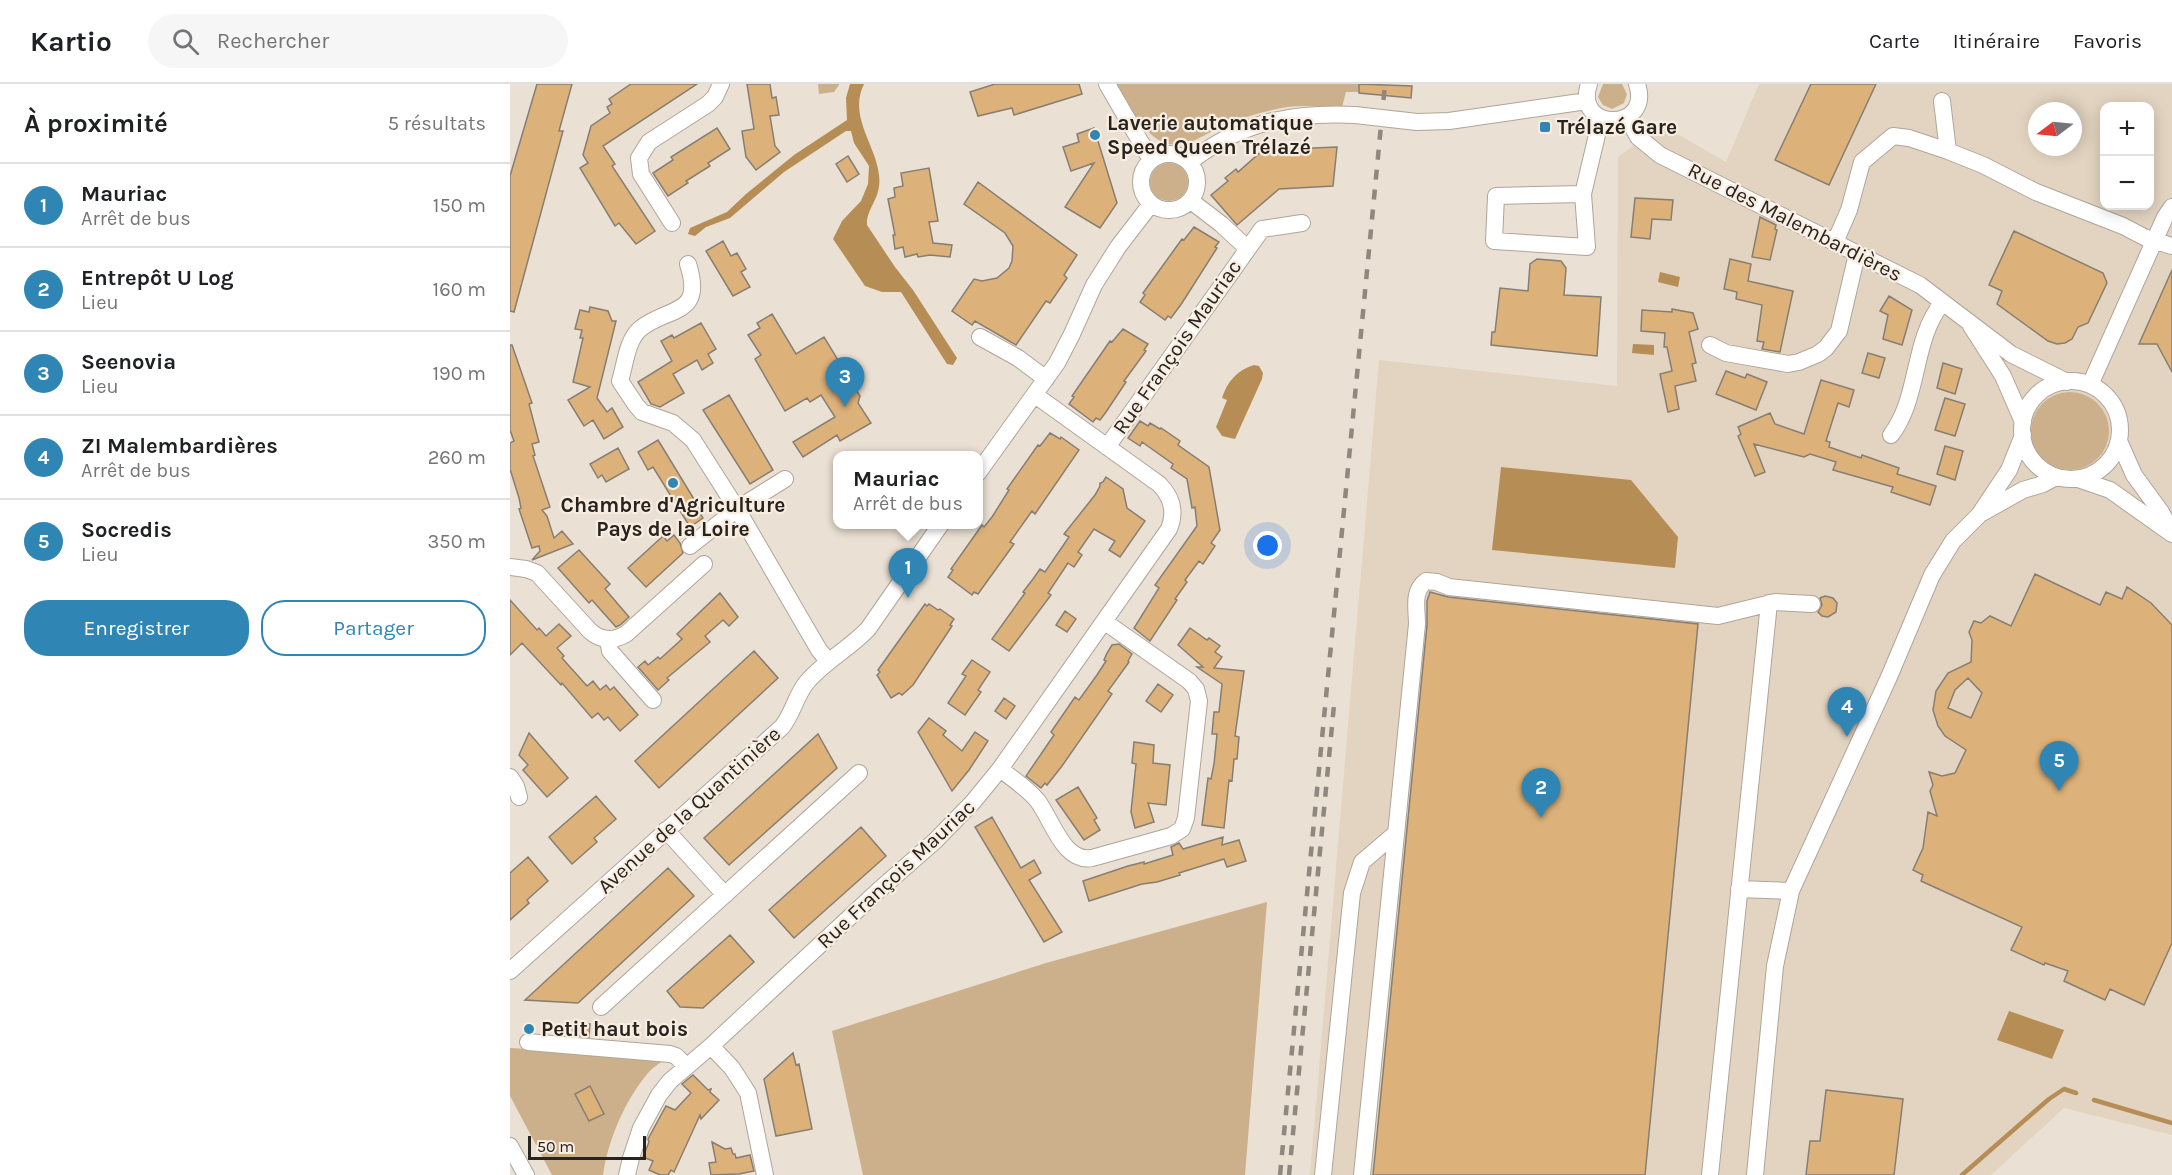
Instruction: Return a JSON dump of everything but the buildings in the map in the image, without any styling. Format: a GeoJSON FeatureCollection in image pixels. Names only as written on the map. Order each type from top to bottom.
{"type":"FeatureCollection","features":[{"type":"Feature","properties":{"kind":"street"},"geometry":{"type":"LineString","coordinates":[[672,223],[641,174],[639,158],[649,142],[708,104],[715,97],[721,84]]}},
{"type":"Feature","properties":{"kind":"street"},"geometry":{"type":"LineString","coordinates":[[1107,84],[1151,160]]}},
{"type":"Feature","properties":{"kind":"street"},"geometry":{"type":"LineString","coordinates":[[1190,162],[1218,142],[1263,123],[1316,115],[1355,115],[1417,122],[1449,121],[1588,92],[1592,111],[1601,118],[1616,121],[1627,117],[1633,111],[1638,100],[1637,84]]}},
{"type":"Feature","properties":{"kind":"street"},"geometry":{"type":"LineString","coordinates":[[1942,101],[1948,151]]}},
{"type":"Feature","properties":{"kind":"street","name":"Rue des Malembardières"},"geometry":{"type":"LineString","coordinates":[[1627,117],[1638,136],[1660,155],[1920,285],[2011,354],[2067,382]]}},
{"type":"Feature","properties":{"kind":"street"},"geometry":{"type":"LineString","coordinates":[[1583,194],[1496,196],[1494,241],[1587,247],[1583,194],[1601,118]]}},
{"type":"Feature","properties":{"kind":"street"},"geometry":{"type":"LineString","coordinates":[[1835,242],[1849,210],[1862,162],[1893,136],[1909,138],[1948,151],[1983,165],[2036,192],[2172,246]]}},
{"type":"Feature","properties":{"kind":"street"},"geometry":{"type":"LineString","coordinates":[[1163,154],[1171,154],[1179,155],[1190,162],[1195,169],[1198,182],[1191,201],[1181,208],[1169,211],[1150,204],[1142,191],[1141,182],[1143,172],[1151,160],[1163,154]]}},
{"type":"Feature","properties":{"kind":"street","name":"Rue François Mauriac"},"geometry":{"type":"LineString","coordinates":[[1191,201],[1247,248]]}},
{"type":"Feature","properties":{"kind":"street"},"geometry":{"type":"LineString","coordinates":[[983,466],[1046,379],[1069,341],[1094,285],[1118,247],[1150,204]]}},
{"type":"Feature","properties":{"kind":"street"},"geometry":{"type":"LineString","coordinates":[[2090,385],[2154,240],[2172,207]]}},
{"type":"Feature","properties":{"kind":"street","name":"Rue François Mauriac"},"geometry":{"type":"LineString","coordinates":[[1107,447],[1262,229],[1302,223]]}},
{"type":"Feature","properties":{"kind":"street"},"geometry":{"type":"LineString","coordinates":[[1710,345],[1726,353],[1788,364],[1818,354],[1826,348],[1839,331],[1857,254]]}},
{"type":"Feature","properties":{"kind":"street"},"geometry":{"type":"LineString","coordinates":[[688,264],[693,285],[688,301],[682,308],[640,328],[632,339],[620,381],[642,412],[673,423],[687,434],[737,509],[819,650],[828,661]]}},
{"type":"Feature","properties":{"kind":"street"},"geometry":{"type":"LineString","coordinates":[[1891,435],[1902,417],[1930,322],[1942,303]]}},
{"type":"Feature","properties":{"kind":"street","name":"Rue des Malembardières"},"geometry":{"type":"LineString","coordinates":[[1969,323],[2006,382],[2023,428]]}},
{"type":"Feature","properties":{"kind":"street"},"geometry":{"type":"LineString","coordinates":[[980,337],[1018,358],[1046,379]]}},
{"type":"Feature","properties":{"kind":"street"},"geometry":{"type":"LineString","coordinates":[[1755,1175],[1775,966],[1791,891],[1889,677],[1932,575],[1953,541],[1979,515],[2009,470],[2028,407],[2038,394],[2052,386],[2067,382],[2090,385],[2101,392],[2112,404],[2120,424],[2119,441],[2114,453],[2103,467],[2093,474],[2076,479]]}},
{"type":"Feature","properties":{"kind":"street","name":"Rue François Mauriac"},"geometry":{"type":"LineString","coordinates":[[627,1175],[641,1128],[659,1095],[670,1081],[935,841],[973,802],[1000,769],[1169,530],[1173,513],[1169,497],[1159,484],[1035,394]]}},
{"type":"Feature","properties":{"kind":"street"},"geometry":{"type":"LineString","coordinates":[[2023,428],[2025,445],[2032,459],[2043,470],[2056,477],[2076,479],[2110,490],[2172,533]]}},
{"type":"Feature","properties":{"kind":"street"},"geometry":{"type":"LineString","coordinates":[[2119,441],[2134,475],[2161,512],[2172,533]]}},
{"type":"Feature","properties":{"kind":"street"},"geometry":{"type":"LineString","coordinates":[[1979,515],[2023,490],[2056,477]]}},
{"type":"Feature","properties":{"kind":"street"},"geometry":{"type":"LineString","coordinates":[[690,546],[737,509],[785,479]]}},
{"type":"Feature","properties":{"kind":"street","name":"Avenue de la Quantinière"},"geometry":{"type":"LineString","coordinates":[[510,971],[782,727],[806,684],[828,661],[868,629],[938,529]]}},
{"type":"Feature","properties":{"kind":"street"},"geometry":{"type":"LineString","coordinates":[[510,567],[537,573],[590,631],[595,635],[615,639],[626,634],[704,564]]}},
{"type":"Feature","properties":{"kind":"street"},"geometry":{"type":"LineString","coordinates":[[1362,1175],[1417,624],[1416,597],[1419,586],[1426,581],[1437,582],[1449,587],[1718,616],[1775,602],[1812,604]]}},
{"type":"Feature","properties":{"kind":"street"},"geometry":{"type":"LineString","coordinates":[[1710,1175],[1768,603]]}},
{"type":"Feature","properties":{"kind":"street"},"geometry":{"type":"LineString","coordinates":[[1000,769],[1031,794],[1067,849],[1081,859],[1171,836],[1182,829],[1186,818],[1198,695],[1188,681],[1105,622]]}},
{"type":"Feature","properties":{"kind":"street"},"geometry":{"type":"LineString","coordinates":[[608,639],[610,651],[653,700]]}},
{"type":"Feature","properties":{"kind":"street"},"geometry":{"type":"LineString","coordinates":[[601,1007],[859,773]]}},
{"type":"Feature","properties":{"kind":"street"},"geometry":{"type":"LineString","coordinates":[[510,777],[519,797]]}},
{"type":"Feature","properties":{"kind":"street"},"geometry":{"type":"LineString","coordinates":[[666,830],[725,895]]}},
{"type":"Feature","properties":{"kind":"street"},"geometry":{"type":"LineString","coordinates":[[1323,1175],[1352,893],[1362,862],[1396,833]]}},
{"type":"Feature","properties":{"kind":"street"},"geometry":{"type":"LineString","coordinates":[[1739,889],[1791,891]]}},
{"type":"Feature","properties":{"kind":"street"},"geometry":{"type":"LineString","coordinates":[[528,1042],[670,1054],[676,1056],[686,1066]]}},
{"type":"Feature","properties":{"kind":"street"},"geometry":{"type":"LineString","coordinates":[[711,1046],[732,1068],[748,1093],[765,1175]]}},
{"type":"Feature","properties":{"kind":"street"},"geometry":{"type":"LineString","coordinates":[[510,1146],[526,1175]]}},
{"type":"Feature","properties":{"kind":"shaded area"},"geometry":{"type":"Polygon","coordinates":[[[818,84],[839,85],[834,92],[819,94],[818,84]]]}},
{"type":"Feature","properties":{"kind":"shaded area"},"geometry":{"type":"Polygon","coordinates":[[[850,84],[864,84],[859,108],[879,175],[878,191],[867,219],[867,225],[957,358],[953,365],[947,364],[901,292],[882,292],[865,286],[833,239],[842,221],[861,201],[868,184],[869,166],[854,143],[851,131],[846,131],[784,172],[730,218],[706,227],[695,236],[688,234],[690,228],[727,212],[794,155],[847,120],[846,98],[850,84]]]}},
{"type":"Feature","properties":{"kind":"shaded area"},"geometry":{"type":"Polygon","coordinates":[[[1116,84],[1365,84],[1363,92],[1346,92],[1342,107],[1294,106],[1273,110],[1229,123],[1190,142],[1173,145],[1157,139],[1143,126],[1116,84]]]}},
{"type":"Feature","properties":{"kind":"shaded area"},"geometry":{"type":"Polygon","coordinates":[[[1603,84],[1622,84],[1627,94],[1624,103],[1612,109],[1603,105],[1598,97],[1603,84]]]}},
{"type":"Feature","properties":{"kind":"shaded area"},"geometry":{"type":"Polygon","coordinates":[[[1759,84],[2172,84],[2172,1135],[2064,1108],[1991,1175],[1310,1175],[1379,360],[1617,386],[1618,157],[1662,125],[1726,162],[1759,84]]]}},
{"type":"Feature","properties":{"kind":"shaded area"},"geometry":{"type":"Polygon","coordinates":[[[1169,163],[1182,169],[1188,182],[1182,195],[1169,201],[1156,195],[1150,182],[1156,169],[1169,163]]]}},
{"type":"Feature","properties":{"kind":"shaded area"},"geometry":{"type":"Polygon","coordinates":[[[1660,272],[1680,277],[1678,287],[1658,282],[1660,272]]]}},
{"type":"Feature","properties":{"kind":"shaded area"},"geometry":{"type":"Polygon","coordinates":[[[1633,344],[1654,345],[1654,355],[1632,353],[1633,344]]]}},
{"type":"Feature","properties":{"kind":"shaded area"},"geometry":{"type":"Polygon","coordinates":[[[1254,365],[1259,366],[1263,373],[1262,379],[1235,439],[1222,436],[1216,427],[1227,400],[1222,398],[1224,392],[1238,373],[1254,365]]]}},
{"type":"Feature","properties":{"kind":"shaded area"},"geometry":{"type":"Polygon","coordinates":[[[2062,392],[2078,392],[2092,398],[2103,409],[2109,423],[2109,439],[2103,453],[2092,464],[2078,470],[2062,470],[2048,464],[2037,453],[2031,439],[2031,423],[2037,409],[2048,398],[2062,392]]]}},
{"type":"Feature","properties":{"kind":"shaded area"},"geometry":{"type":"Polygon","coordinates":[[[1501,467],[1631,480],[1678,537],[1675,568],[1492,550],[1501,467]]]}},
{"type":"Feature","properties":{"kind":"shaded area"},"geometry":{"type":"Polygon","coordinates":[[[1267,902],[1245,1175],[863,1175],[832,1031],[1046,963],[1267,902]]]}},
{"type":"Feature","properties":{"kind":"shaded area"},"geometry":{"type":"Polygon","coordinates":[[[2009,1011],[2064,1030],[2052,1059],[1997,1040],[2009,1011]]]}},
{"type":"Feature","properties":{"kind":"shaded area"},"geometry":{"type":"Polygon","coordinates":[[[510,1048],[650,1056],[666,1059],[648,1073],[632,1095],[613,1134],[603,1175],[552,1175],[510,1096],[510,1048]]]}},
{"type":"Feature","properties":{"kind":"waterway"},"geometry":{"type":"LineString","coordinates":[[1962,1175],[2049,1099],[2064,1089],[2076,1093]]}},
{"type":"Feature","properties":{"kind":"waterway"},"geometry":{"type":"LineString","coordinates":[[2094,1100],[2172,1123]]}},
{"type":"Feature","properties":{"kind":"railway"},"geometry":{"type":"LineString","coordinates":[[1280,1175],[1385,84]]}},
{"type":"Feature","properties":{"kind":"railway"},"geometry":{"type":"LineString","coordinates":[[1289,1175],[1334,705]]}},
{"type":"Feature","properties":{"kind":"place","name":"Trélazé Gare"},"geometry":{"type":"Point","coordinates":[1545,127]}},
{"type":"Feature","properties":{"kind":"place","name":"Laverie automatique Speed Queen Trélazé"},"geometry":{"type":"Point","coordinates":[1095,135]}},
{"type":"Feature","properties":{"kind":"place","name":"Seenovia"},"geometry":{"type":"Point","coordinates":[845,407]}},
{"type":"Feature","properties":{"kind":"place","name":"Chambre d'Agriculture Pays de la Loire"},"geometry":{"type":"Point","coordinates":[673,483]}},
{"type":"Feature","properties":{"kind":"place","name":"Mauriac"},"geometry":{"type":"Point","coordinates":[908,598]}},
{"type":"Feature","properties":{"kind":"place","name":"ZI Malembardières"},"geometry":{"type":"Point","coordinates":[1847,737]}},
{"type":"Feature","properties":{"kind":"place","name":"Socredis"},"geometry":{"type":"Point","coordinates":[2059,791]}},
{"type":"Feature","properties":{"kind":"place","name":"Entrepôt U Log"},"geometry":{"type":"Point","coordinates":[1541,818]}},
{"type":"Feature","properties":{"kind":"place","name":"Petit haut bois"},"geometry":{"type":"Point","coordinates":[529,1029]}}]}
